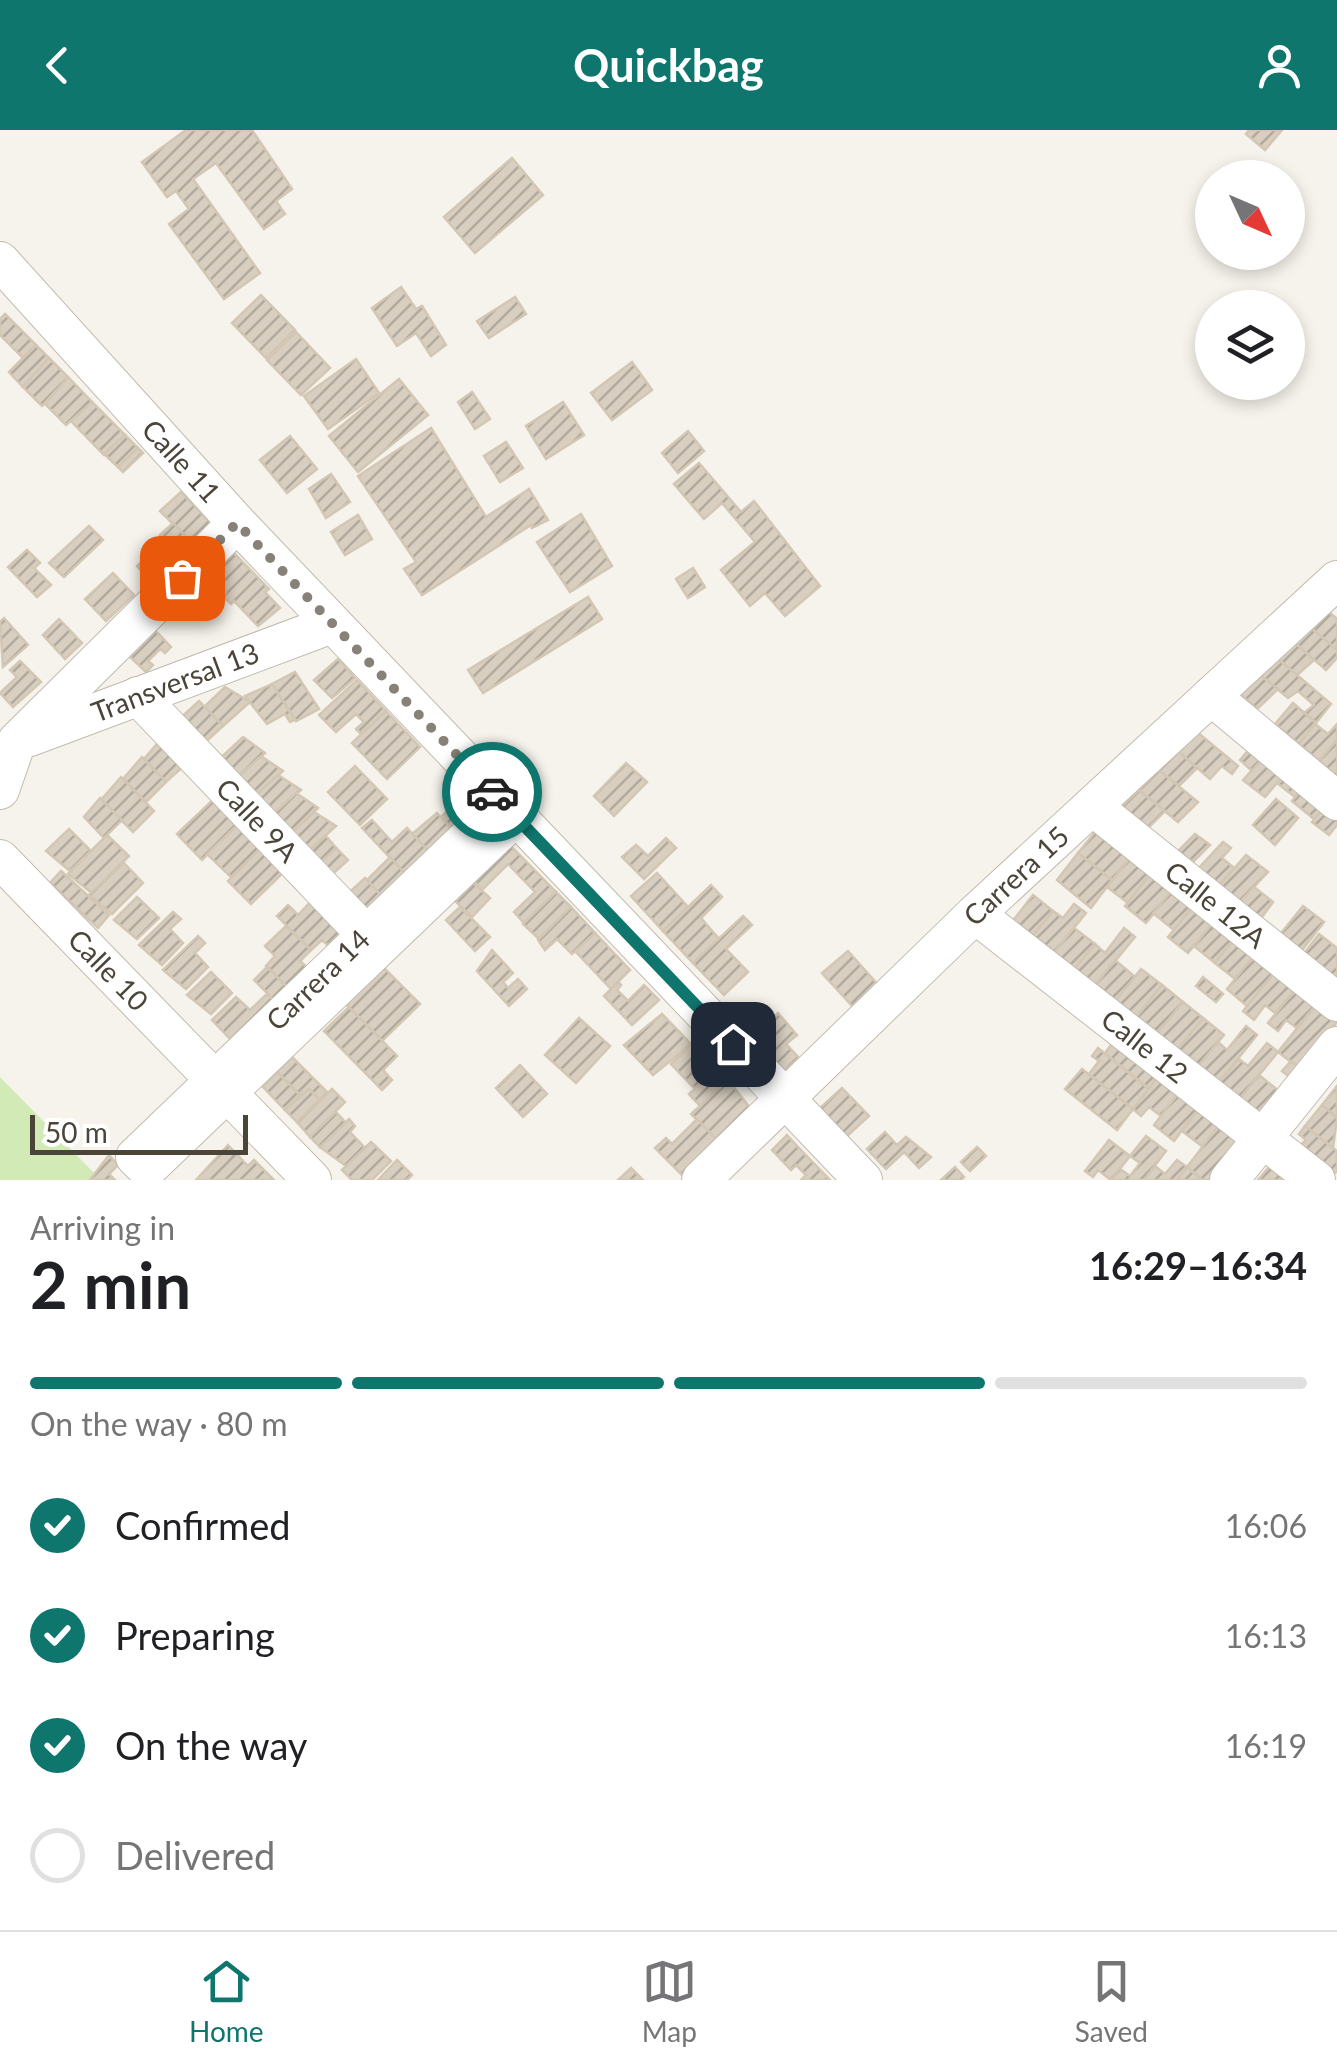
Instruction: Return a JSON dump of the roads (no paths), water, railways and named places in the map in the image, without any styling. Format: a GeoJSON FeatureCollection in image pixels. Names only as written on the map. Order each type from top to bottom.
{"type":"FeatureCollection","features":[{"type":"Feature","properties":{"kind":"street","name":"Calle 11"},"geometry":{"type":"LineString","coordinates":[[0,261],[237,523],[863,1180]]}},
{"type":"Feature","properties":{"kind":"street"},"geometry":{"type":"LineString","coordinates":[[0,790],[6,745],[237,523]]}},
{"type":"Feature","properties":{"kind":"street","name":"Carrera 15"},"geometry":{"type":"LineString","coordinates":[[701,1180],[974,914],[1211,696],[1334,590]]}},
{"type":"Feature","properties":{"kind":"street","name":"Transversal 13"},"geometry":{"type":"LineString","coordinates":[[6,745],[332,624]]}},
{"type":"Feature","properties":{"kind":"street","name":"Calle 9A"},"geometry":{"type":"LineString","coordinates":[[138,696],[372,940]]}},
{"type":"Feature","properties":{"kind":"street"},"geometry":{"type":"LineString","coordinates":[[1211,696],[1337,801]]}},
{"type":"Feature","properties":{"kind":"street","name":"Calle 12A"},"geometry":{"type":"LineString","coordinates":[[1092,806],[1337,1002]]}},
{"type":"Feature","properties":{"kind":"street","name":"Carrera 14"},"geometry":{"type":"LineString","coordinates":[[135,1157],[221,1086],[510,810]]}},
{"type":"Feature","properties":{"kind":"street","name":"Calle 10"},"geometry":{"type":"LineString","coordinates":[[0,859],[221,1086]]}},
{"type":"Feature","properties":{"kind":"street","name":"Calle 12"},"geometry":{"type":"LineString","coordinates":[[974,914],[1316,1180]]}},
{"type":"Feature","properties":{"kind":"street"},"geometry":{"type":"LineString","coordinates":[[1229,1180],[1337,1046]]}},
{"type":"Feature","properties":{"kind":"street"},"geometry":{"type":"LineString","coordinates":[[221,1086],[312,1180]]}}]}
